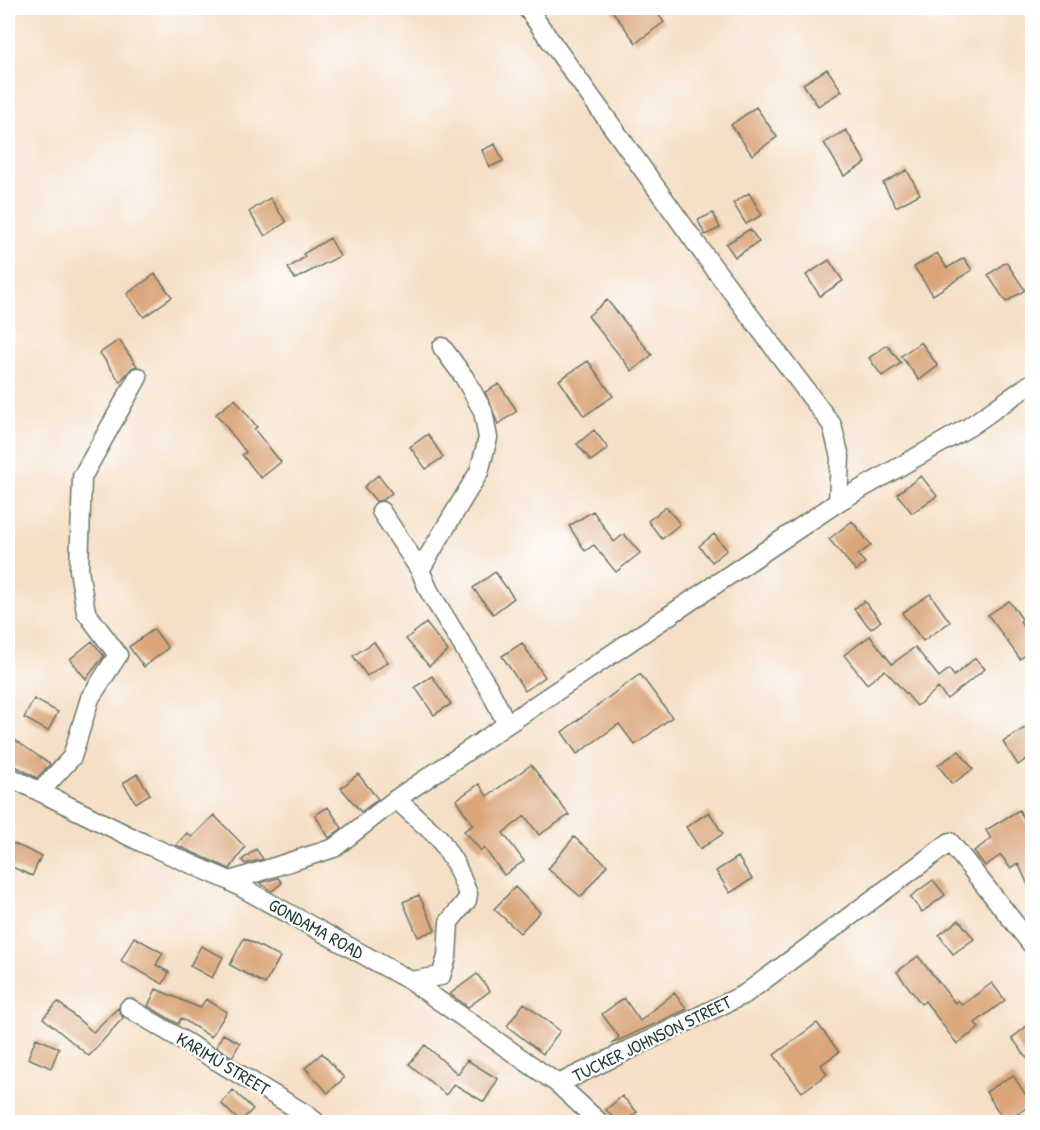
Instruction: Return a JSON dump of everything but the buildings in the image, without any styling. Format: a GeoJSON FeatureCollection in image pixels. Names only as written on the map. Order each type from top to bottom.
{"type":"FeatureCollection","features":[{"type":"Feature","properties":{"kind":"street"},"geometry":{"type":"LineString","coordinates":[[527,8],[708,260],[832,425],[840,457],[838,501]]}},
{"type":"Feature","properties":{"kind":"street"},"geometry":{"type":"LineString","coordinates":[[420,570],[479,472],[488,438],[483,411],[464,377],[442,347]]}},
{"type":"Feature","properties":{"kind":"street"},"geometry":{"type":"LineString","coordinates":[[40,792],[72,757],[90,698],[118,655],[86,612],[80,570],[82,477],[138,377]]}},
{"type":"Feature","properties":{"kind":"street"},"geometry":{"type":"LineString","coordinates":[[230,881],[334,848],[396,799],[617,653],[838,501],[969,427],[1032,383]]}},
{"type":"Feature","properties":{"kind":"street"},"geometry":{"type":"LineString","coordinates":[[381,511],[420,570],[429,591],[488,687],[507,724]]}},
{"type":"Feature","properties":{"kind":"street","name":"GONDAMA ROAD"},"geometry":{"type":"LineString","coordinates":[[8,776],[230,881],[411,981],[558,1084],[599,1122]]}},
{"type":"Feature","properties":{"kind":"street"},"geometry":{"type":"LineString","coordinates":[[396,799],[439,838],[456,865],[468,894],[467,900],[449,922],[447,957],[441,976],[411,981]]}},
{"type":"Feature","properties":{"kind":"street","name":"TUCKER JOHNSON STREET"},"geometry":{"type":"LineString","coordinates":[[558,1084],[745,994],[950,842],[1032,945]]}},
{"type":"Feature","properties":{"kind":"street","name":"KARIMU STREET"},"geometry":{"type":"LineString","coordinates":[[129,1008],[316,1122]]}}]}
